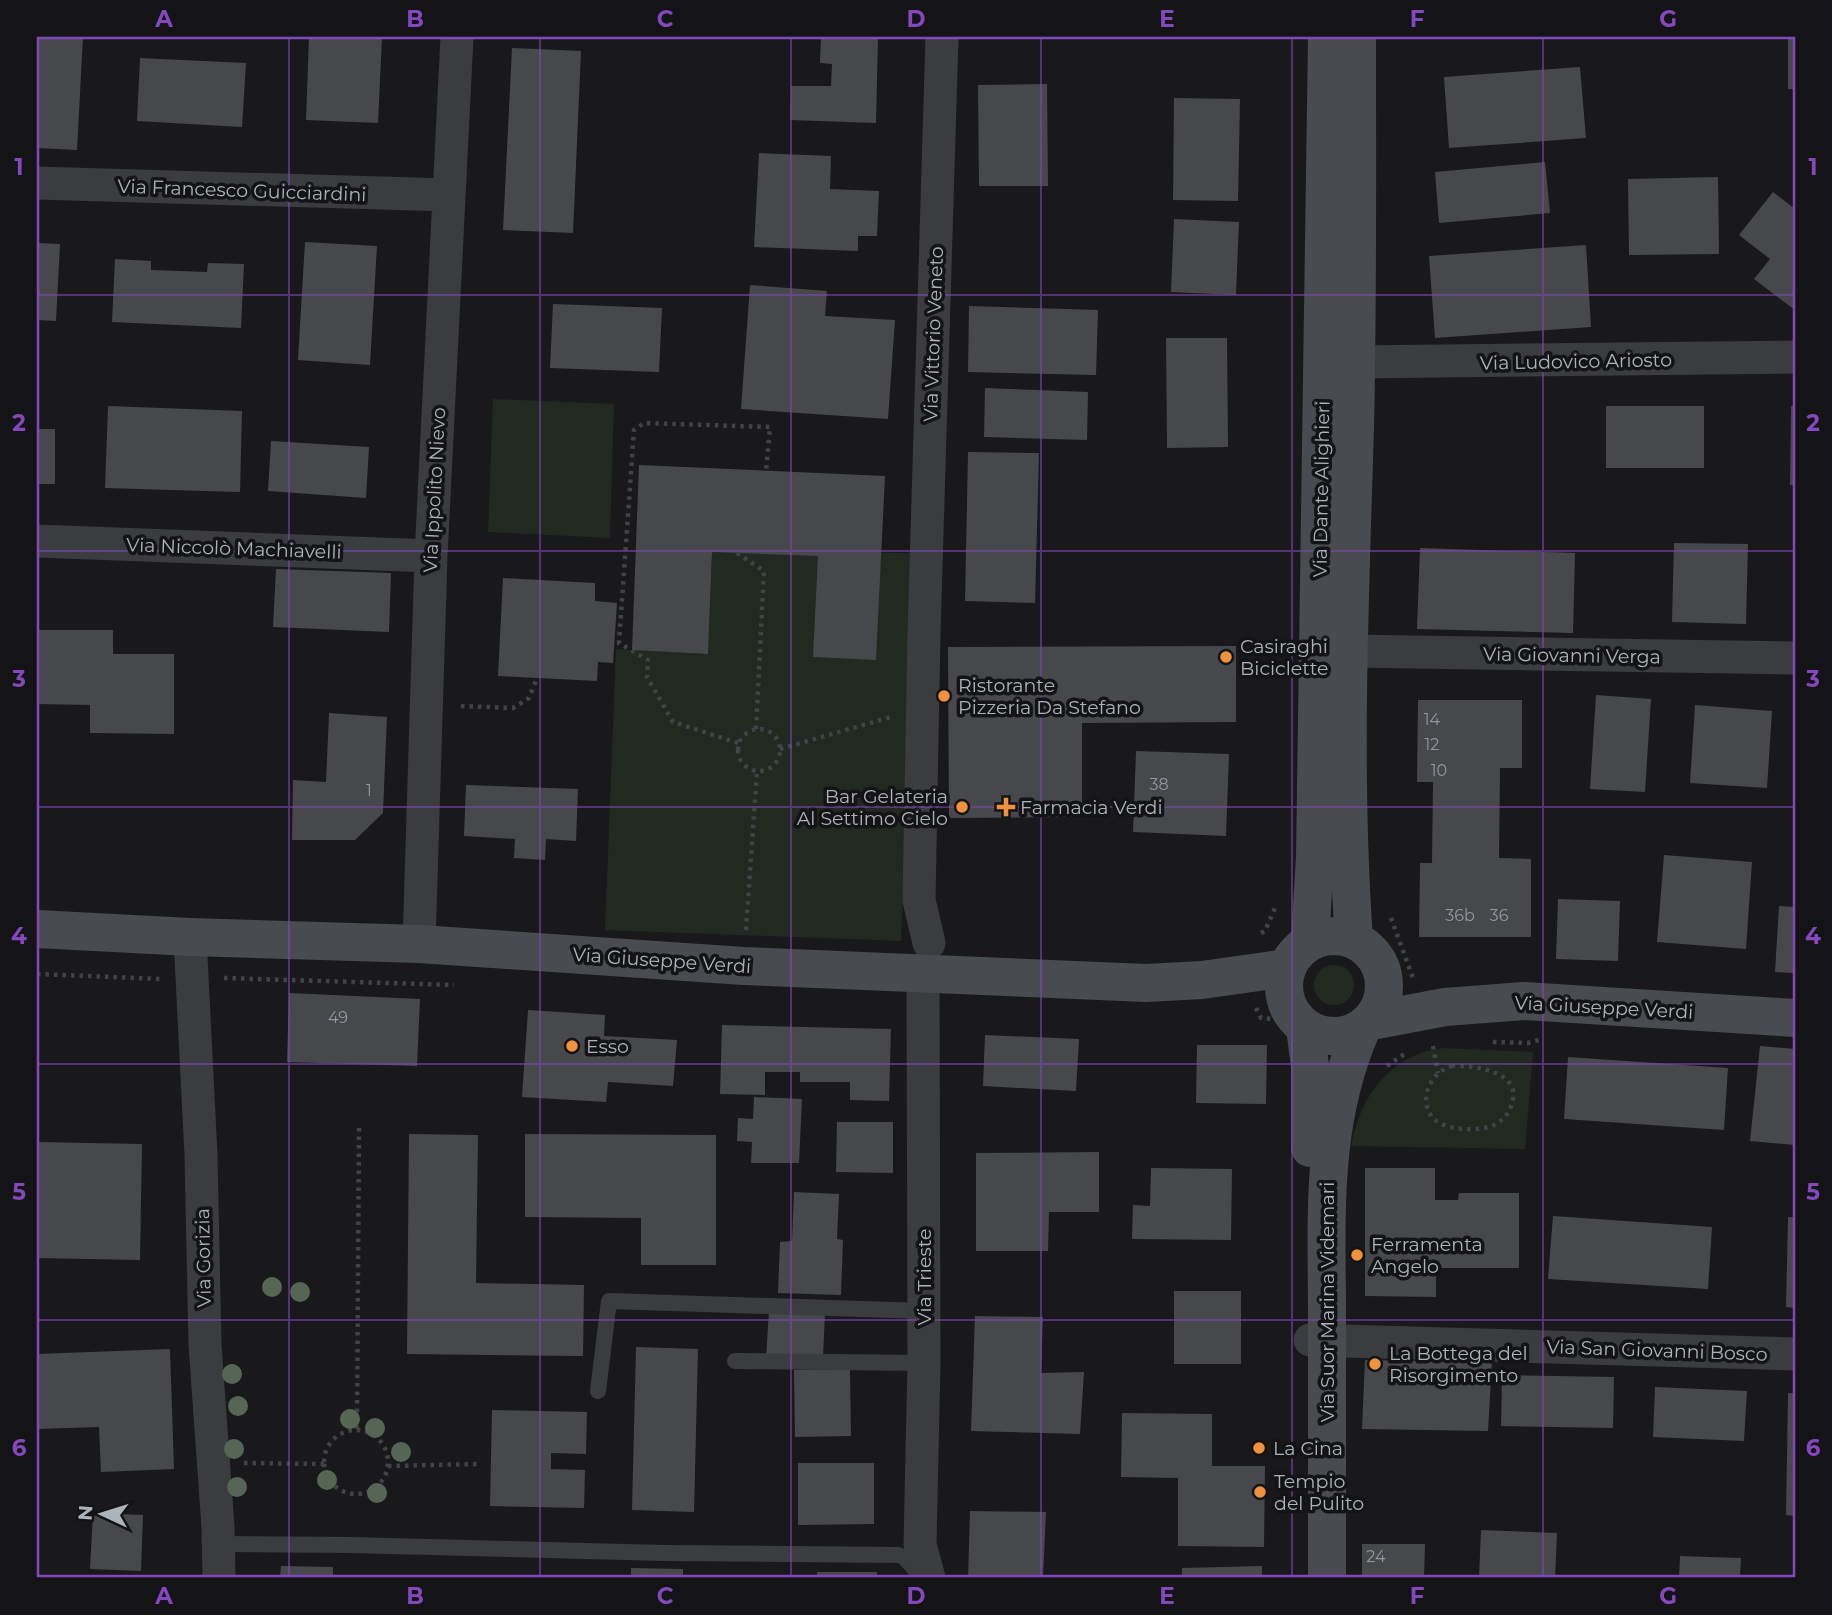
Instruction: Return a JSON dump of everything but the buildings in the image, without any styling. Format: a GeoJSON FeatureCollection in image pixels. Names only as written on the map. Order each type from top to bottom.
{"type":"FeatureCollection","features":[{"type":"Feature","properties":{"kind":"street","name":"Via Ippolito Nievo"},"geometry":{"type":"LineString","coordinates":[[419,944],[430,556],[457,37]]}},
{"type":"Feature","properties":{"kind":"street","name":"Via Vittorio Veneto"},"geometry":{"type":"LineString","coordinates":[[926,959],[919,900],[924,632],[942,37]]}},
{"type":"Feature","properties":{"kind":"street","name":"Via Dante Alighieri"},"geometry":{"type":"LineString","coordinates":[[1299,955],[1315,843],[1327,37]]}},
{"type":"Feature","properties":{"kind":"street","name":"Via Dante Alighieri"},"geometry":{"type":"LineString","coordinates":[[1354,940],[1349,858],[1349,651],[1356,362],[1357,37]]}},
{"type":"Feature","properties":{"kind":"street","name":"Via Francesco Guicciardini"},"geometry":{"type":"LineString","coordinates":[[37,183],[448,195]]}},
{"type":"Feature","properties":{"kind":"street","name":"Via Ludovico Ariosto"},"geometry":{"type":"LineString","coordinates":[[1356,362],[1795,357]]}},
{"type":"Feature","properties":{"kind":"street","name":"Via Niccolò Machiavelli"},"geometry":{"type":"LineString","coordinates":[[37,541],[430,556]]}},
{"type":"Feature","properties":{"kind":"street","name":"Via Giovanni Verga"},"geometry":{"type":"LineString","coordinates":[[1349,651],[1795,658]]}},
{"type":"Feature","properties":{"kind":"street","name":"Via Giuseppe Verdi"},"geometry":{"type":"LineString","coordinates":[[37,929],[419,944],[744,965],[926,959],[1163,983],[1223,978],[1299,955]]}},
{"type":"Feature","properties":{"kind":"street"},"geometry":{"type":"LineString","coordinates":[[1326,936],[1343,936],[1354,940],[1364,945],[1380,963],[1385,989],[1381,1005],[1366,1025],[1348,1035],[1331,1037],[1306,1028],[1290,1012],[1285,999],[1284,981],[1299,955],[1326,936]]}},
{"type":"Feature","properties":{"kind":"street","name":"Via Gorizia"},"geometry":{"type":"LineString","coordinates":[[190,937],[201,1155],[205,1345],[219,1578]]}},
{"type":"Feature","properties":{"kind":"street","name":"Via Trieste"},"geometry":{"type":"LineString","coordinates":[[926,959],[925,1363],[920,1544],[926,1578]]}},
{"type":"Feature","properties":{"kind":"street","name":"Via Giuseppe Verdi"},"geometry":{"type":"LineString","coordinates":[[1366,1025],[1445,1007],[1524,1001],[1795,1018]]}},
{"type":"Feature","properties":{"kind":"street","name":"Via Suor Marina Videmari"},"geometry":{"type":"LineString","coordinates":[[1309,1578],[1318,1340],[1331,1138],[1342,1082],[1366,1025]]}},
{"type":"Feature","properties":{"kind":"street","name":"Via Suor Marina Videmari"},"geometry":{"type":"LineString","coordinates":[[1306,1028],[1327,1578]]}},
{"type":"Feature","properties":{"kind":"street","name":"Via San Giovanni Bosco"},"geometry":{"type":"LineString","coordinates":[[1318,1340],[1795,1354]]}},
{"type":"Feature","properties":{"kind":"lane"},"geometry":{"type":"LineString","coordinates":[[598,1391],[609,1301],[924,1311]]}},
{"type":"Feature","properties":{"kind":"lane"},"geometry":{"type":"LineString","coordinates":[[735,1362],[925,1363]]}},
{"type":"Feature","properties":{"kind":"lane"},"geometry":{"type":"LineString","coordinates":[[218,1544],[898,1555],[904,1557],[926,1578]]}},
{"type":"Feature","properties":{"kind":"path"},"geometry":{"type":"LineString","coordinates":[[738,743],[673,722],[647,677],[648,660],[619,643],[634,430],[644,423],[770,427],[766,471]]}},
{"type":"Feature","properties":{"kind":"path"},"geometry":{"type":"LineString","coordinates":[[737,553],[764,571],[755,729]]}},
{"type":"Feature","properties":{"kind":"path"},"geometry":{"type":"LineString","coordinates":[[461,706],[513,708],[530,698],[536,681]]}},
{"type":"Feature","properties":{"kind":"path"},"geometry":{"type":"LineString","coordinates":[[780,749],[899,715]]}},
{"type":"Feature","properties":{"kind":"path"},"geometry":{"type":"LineString","coordinates":[[755,729],[763,729],[774,735],[780,749],[770,768],[757,771],[743,764],[737,751],[738,743],[743,736],[755,729]]}},
{"type":"Feature","properties":{"kind":"path"},"geometry":{"type":"LineString","coordinates":[[744,965],[757,771]]}},
{"type":"Feature","properties":{"kind":"path"},"geometry":{"type":"LineString","coordinates":[[37,974],[173,980]]}},
{"type":"Feature","properties":{"kind":"path"},"geometry":{"type":"LineString","coordinates":[[1486,1042],[1528,1043],[1550,1038]]}},
{"type":"Feature","properties":{"kind":"path"},"geometry":{"type":"LineString","coordinates":[[1431,1041],[1444,1042]]}},
{"type":"Feature","properties":{"kind":"path"},"geometry":{"type":"LineString","coordinates":[[1384,1069],[1410,1051]]}},
{"type":"Feature","properties":{"kind":"path"},"geometry":{"type":"LineString","coordinates":[[1452,1066],[1476,1067],[1495,1072],[1508,1081],[1512,1087],[1513,1101],[1508,1114],[1502,1120],[1484,1128],[1461,1128],[1439,1122],[1433,1118],[1427,1107],[1429,1086],[1438,1073],[1452,1066]]}},
{"type":"Feature","properties":{"kind":"path"},"geometry":{"type":"LineString","coordinates":[[357,1429],[359,1125]]}},
{"type":"Feature","properties":{"kind":"path"},"geometry":{"type":"LineString","coordinates":[[357,1429],[367,1431],[384,1445],[388,1466],[379,1485],[360,1494],[340,1490],[332,1483],[324,1464],[329,1444],[346,1431],[357,1429]]}},
{"type":"Feature","properties":{"kind":"path"},"geometry":{"type":"LineString","coordinates":[[241,1463],[324,1464]]}},
{"type":"Feature","properties":{"kind":"path"},"geometry":{"type":"LineString","coordinates":[[388,1466],[479,1464]]}},
{"type":"Feature","properties":{"kind":"shaded area"},"geometry":{"type":"Polygon","coordinates":[[[493,399],[614,404],[610,538],[488,532],[493,399]]]}},
{"type":"Feature","properties":{"kind":"shaded area"},"geometry":{"type":"Polygon","coordinates":[[[712,552],[917,553],[901,941],[605,930],[616,649],[708,654],[712,552]]]}},
{"type":"Feature","properties":{"kind":"shaded area"},"geometry":{"type":"Polygon","coordinates":[[[1334,965],[1348,971],[1354,985],[1348,999],[1334,1005],[1320,999],[1314,985],[1320,971],[1334,965]]]}},
{"type":"Feature","properties":{"kind":"shaded area"},"geometry":{"type":"Polygon","coordinates":[[[1442,1048],[1533,1052],[1525,1149],[1351,1146],[1362,1111],[1380,1081],[1407,1059],[1442,1048]]]}},
{"type":"Feature","properties":{"kind":"place","name":"Casiraghi Biciclette"},"geometry":{"type":"Point","coordinates":[1226,657]}},
{"type":"Feature","properties":{"kind":"place","name":"Ristorante Pizzeria Da Stefano"},"geometry":{"type":"Point","coordinates":[944,696]}},
{"type":"Feature","properties":{"kind":"place","name":"Bar Gelateria Al Settimo Cielo"},"geometry":{"type":"Point","coordinates":[962,807]}},
{"type":"Feature","properties":{"kind":"place","name":"Farmacia Verdi"},"geometry":{"type":"Point","coordinates":[1006,807]}},
{"type":"Feature","properties":{"kind":"place","name":"Esso"},"geometry":{"type":"Point","coordinates":[572,1046]}},
{"type":"Feature","properties":{"kind":"place","name":"Ferramenta Angelo"},"geometry":{"type":"Point","coordinates":[1357,1255]}},
{"type":"Feature","properties":{"kind":"place","name":"La Bottega del Risorgimento"},"geometry":{"type":"Point","coordinates":[1375,1364]}},
{"type":"Feature","properties":{"kind":"place","name":"La Cina"},"geometry":{"type":"Point","coordinates":[1259,1448]}},
{"type":"Feature","properties":{"kind":"place","name":"Tempio del Pulito"},"geometry":{"type":"Point","coordinates":[1260,1492]}}]}
